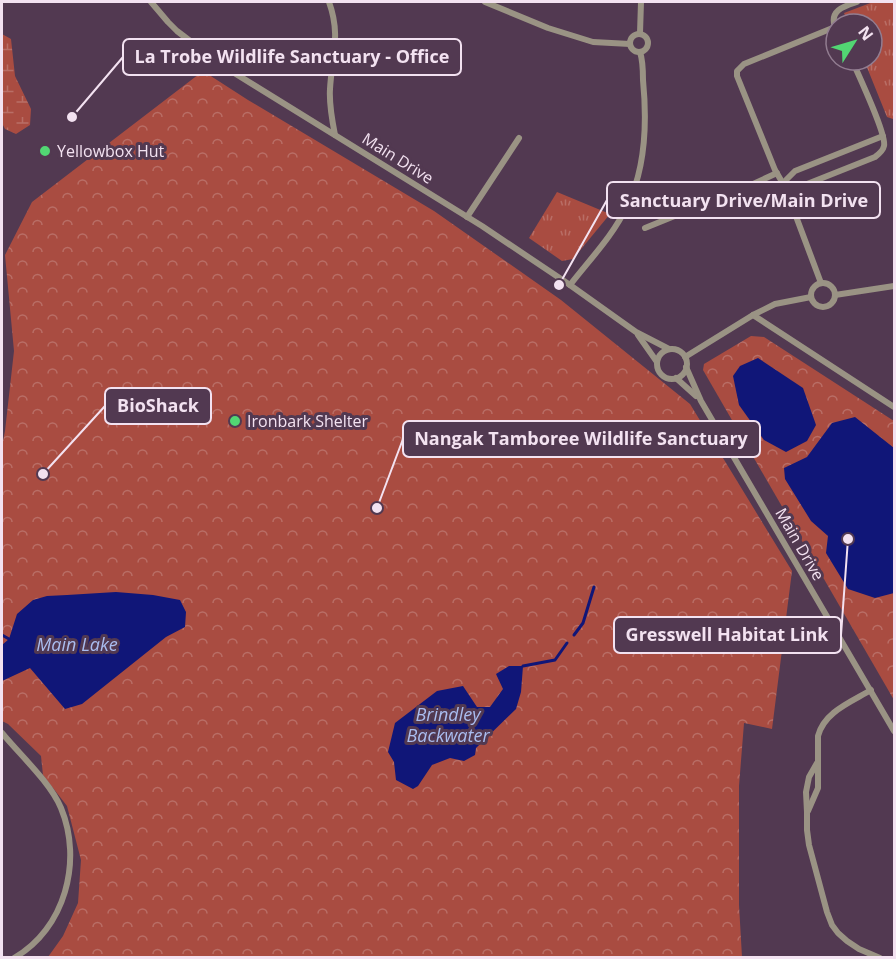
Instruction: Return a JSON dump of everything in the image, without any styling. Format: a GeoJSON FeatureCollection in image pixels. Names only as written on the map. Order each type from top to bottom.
{"type":"FeatureCollection","features":[{"type":"Feature","properties":{"kind":"street","name":"Main Drive"},"geometry":{"type":"LineString","coordinates":[[151,2],[168,22],[223,66],[467,218],[570,285],[636,332],[669,349]]}},
{"type":"Feature","properties":{"kind":"street"},"geometry":{"type":"LineString","coordinates":[[329,2],[336,32],[330,91],[335,135]]}},
{"type":"Feature","properties":{"kind":"street"},"geometry":{"type":"LineString","coordinates":[[485,2],[548,28],[593,42],[630,44]]}},
{"type":"Feature","properties":{"kind":"street"},"geometry":{"type":"LineString","coordinates":[[640,33],[641,2]]}},
{"type":"Feature","properties":{"kind":"street"},"geometry":{"type":"LineString","coordinates":[[837,12],[857,2]]}},
{"type":"Feature","properties":{"kind":"street"},"geometry":{"type":"LineString","coordinates":[[821,283],[786,189],[777,173],[737,76],[737,71],[744,64],[824,31]]}},
{"type":"Feature","properties":{"kind":"street"},"geometry":{"type":"LineString","coordinates":[[640,33],[646,37],[648,43],[646,49],[640,52],[633,50],[630,41],[633,36],[640,33]]}},
{"type":"Feature","properties":{"kind":"street"},"geometry":{"type":"LineString","coordinates":[[570,285],[613,231],[628,205],[634,188],[644,146],[645,105],[640,52]]}},
{"type":"Feature","properties":{"kind":"street"},"geometry":{"type":"LineString","coordinates":[[786,189],[875,158],[881,153],[884,139],[857,72]]}},
{"type":"Feature","properties":{"kind":"street"},"geometry":{"type":"LineString","coordinates":[[467,218],[519,138]]}},
{"type":"Feature","properties":{"kind":"street"},"geometry":{"type":"LineString","coordinates":[[786,189],[786,180],[795,171],[884,139],[894,141]]}},
{"type":"Feature","properties":{"kind":"street"},"geometry":{"type":"LineString","coordinates":[[645,228],[777,173]]}},
{"type":"Feature","properties":{"kind":"street"},"geometry":{"type":"LineString","coordinates":[[821,283],[829,285],[835,295],[832,303],[825,307],[814,303],[811,297],[815,286],[821,283]]}},
{"type":"Feature","properties":{"kind":"street"},"geometry":{"type":"LineString","coordinates":[[835,295],[894,286]]}},
{"type":"Feature","properties":{"kind":"street"},"geometry":{"type":"LineString","coordinates":[[685,357],[775,304],[811,297]]}},
{"type":"Feature","properties":{"kind":"street"},"geometry":{"type":"LineString","coordinates":[[753,315],[894,408]]}},
{"type":"Feature","properties":{"kind":"street","name":"Main Drive"},"geometry":{"type":"LineString","coordinates":[[636,332],[657,362]]}},
{"type":"Feature","properties":{"kind":"street"},"geometry":{"type":"LineString","coordinates":[[669,349],[678,350],[685,357],[686,368],[683,374],[676,378],[666,378],[659,372],[657,362],[661,354],[669,349]]}},
{"type":"Feature","properties":{"kind":"street","name":"Main Drive"},"geometry":{"type":"LineString","coordinates":[[686,368],[701,401],[894,731]]}},
{"type":"Feature","properties":{"kind":"street","name":"Main Drive"},"geometry":{"type":"LineString","coordinates":[[676,378],[701,401]]}},
{"type":"Feature","properties":{"kind":"street"},"geometry":{"type":"LineString","coordinates":[[807,812],[818,788],[818,736],[824,722],[838,710],[871,690]]}},
{"type":"Feature","properties":{"kind":"street"},"geometry":{"type":"LineString","coordinates":[[2,733],[51,792],[61,808],[68,833],[70,857],[69,877],[60,907],[42,934],[14,957]]}},
{"type":"Feature","properties":{"kind":"street"},"geometry":{"type":"LineString","coordinates":[[817,763],[807,783],[807,830],[827,912],[832,925],[847,941],[871,956],[880,957]]}},
{"type":"Feature","properties":{"kind":"green space"},"geometry":{"type":"Polygon","coordinates":[[[873,2],[894,2],[893,119],[887,117],[869,72],[884,72],[884,12],[847,12],[873,2]]]}},
{"type":"Feature","properties":{"kind":"green space"},"geometry":{"type":"Polygon","coordinates":[[[2,34],[11,39],[15,76],[31,109],[30,125],[16,134],[5,129],[2,123],[2,34]]]}},
{"type":"Feature","properties":{"kind":"green space"},"geometry":{"type":"Polygon","coordinates":[[[203,71],[434,211],[561,300],[690,404],[792,571],[772,729],[744,723],[739,786],[739,905],[742,957],[48,957],[63,936],[78,903],[81,860],[67,806],[43,775],[41,756],[2,721],[2,446],[14,351],[5,255],[32,202],[203,71]]]}},
{"type":"Feature","properties":{"kind":"green space"},"geometry":{"type":"Polygon","coordinates":[[[557,192],[610,214],[573,259],[562,261],[529,238],[557,192]]]}},
{"type":"Feature","properties":{"kind":"green space"},"geometry":{"type":"Polygon","coordinates":[[[751,336],[764,337],[894,421],[894,700],[703,370],[704,364],[751,336]]]}},
{"type":"Feature","properties":{"kind":"water"},"geometry":{"type":"Polygon","coordinates":[[[758,358],[803,388],[816,425],[807,441],[786,452],[764,440],[739,405],[733,376],[740,366],[758,358]]]}},
{"type":"Feature","properties":{"kind":"water"},"geometry":{"type":"Polygon","coordinates":[[[855,417],[894,448],[894,593],[875,598],[848,589],[826,553],[828,536],[811,521],[785,479],[784,468],[807,457],[832,423],[855,417]]]}},
{"type":"Feature","properties":{"kind":"water","name":"Main Lake"},"geometry":{"type":"Polygon","coordinates":[[[116,592],[180,600],[186,612],[185,627],[166,637],[82,704],[65,709],[30,668],[2,681],[2,645],[9,639],[17,614],[33,600],[47,596],[116,592]]]}},
{"type":"Feature","properties":{"kind":"water","name":"Brindley Backwater"},"geometry":{"type":"Polygon","coordinates":[[[509,666],[523,666],[521,692],[516,709],[476,748],[475,755],[464,761],[450,758],[432,765],[418,786],[413,789],[396,780],[394,762],[388,752],[395,723],[437,691],[463,686],[477,707],[490,707],[503,689],[496,674],[509,666]]]}},
{"type":"Feature","properties":{"kind":"waterway"},"geometry":{"type":"LineString","coordinates":[[574,635],[583,623],[594,587]]}},
{"type":"Feature","properties":{"kind":"waterway"},"geometry":{"type":"LineString","coordinates":[[2,635],[9,639]]}},
{"type":"Feature","properties":{"kind":"waterway"},"geometry":{"type":"LineString","coordinates":[[523,666],[555,660],[567,643]]}},
{"type":"Feature","properties":{"kind":"place","name":"La Trobe Wildlife Sanctuary - Office"},"geometry":{"type":"Point","coordinates":[72,117]}},
{"type":"Feature","properties":{"kind":"place","name":"Yellowbox Hut"},"geometry":{"type":"Point","coordinates":[45,151]}},
{"type":"Feature","properties":{"kind":"place","name":"Sanctuary Drive/Main Drive"},"geometry":{"type":"Point","coordinates":[559,285]}},
{"type":"Feature","properties":{"kind":"place","name":"Ironbark Shelter"},"geometry":{"type":"Point","coordinates":[235,421]}},
{"type":"Feature","properties":{"kind":"place","name":"BioShack"},"geometry":{"type":"Point","coordinates":[43,474]}},
{"type":"Feature","properties":{"kind":"place","name":"Nangak Tamboree Wildlife Sanctuary"},"geometry":{"type":"Point","coordinates":[377,508]}},
{"type":"Feature","properties":{"kind":"place","name":"Gresswell Habitat Link"},"geometry":{"type":"Point","coordinates":[848,539]}}]}
